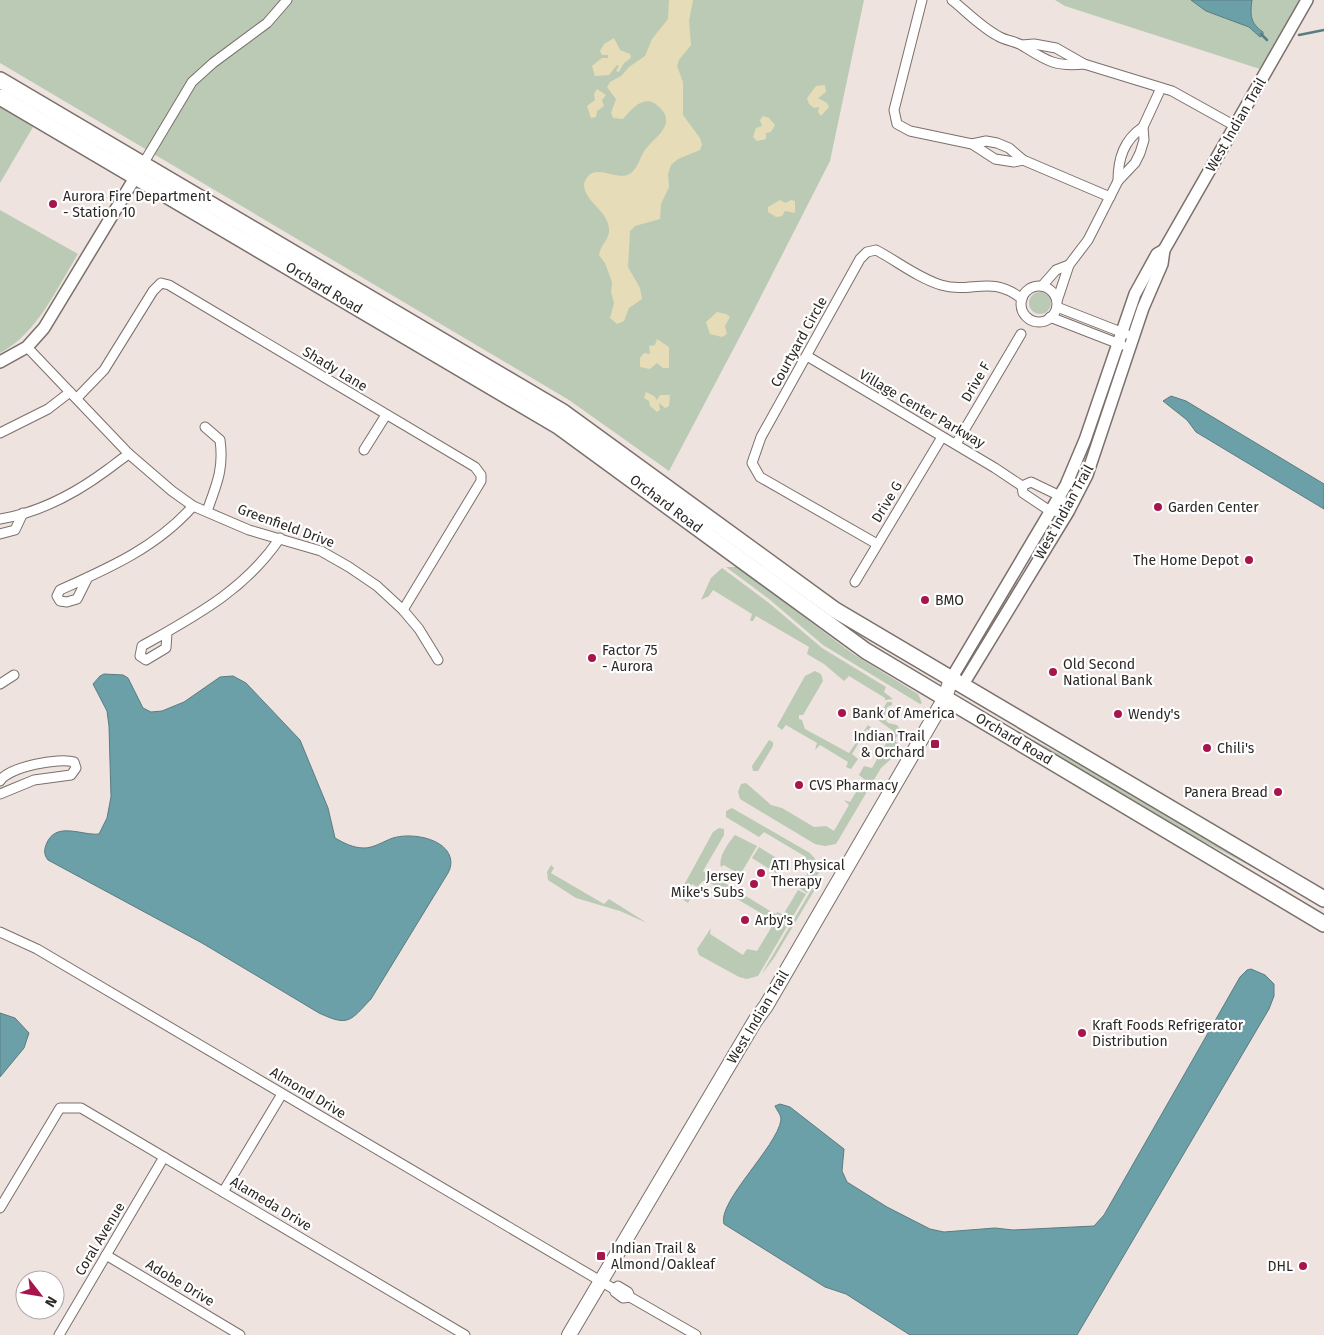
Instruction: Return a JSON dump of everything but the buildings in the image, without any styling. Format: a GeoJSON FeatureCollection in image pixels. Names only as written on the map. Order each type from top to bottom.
{"type":"FeatureCollection","features":[{"type":"Feature","properties":{"kind":"main road","name":"Orchard Road"},"geometry":{"type":"LineString","coordinates":[[0,80],[140,170],[558,426],[831,627],[945,698],[1324,924]]}},
{"type":"Feature","properties":{"kind":"main road","name":"Orchard Road"},"geometry":{"type":"LineString","coordinates":[[0,97],[140,170],[563,412],[827,605],[1324,899]]}},
{"type":"Feature","properties":{"kind":"main road","name":"West Indian Trail"},"geometry":{"type":"LineString","coordinates":[[569,1335],[755,1021],[766,1006],[945,698],[956,683]]}},
{"type":"Feature","properties":{"kind":"street"},"geometry":{"type":"LineString","coordinates":[[0,362],[27,347],[44,328],[192,82],[212,63],[267,23],[287,0]]}},
{"type":"Feature","properties":{"kind":"street"},"geometry":{"type":"LineString","coordinates":[[922,0],[894,110],[898,124],[910,131],[972,144],[995,159],[1014,162],[1023,160]]}},
{"type":"Feature","properties":{"kind":"street"},"geometry":{"type":"LineString","coordinates":[[952,0],[988,30],[1000,37],[1022,45],[1044,60],[1056,64],[1084,64]]}},
{"type":"Feature","properties":{"kind":"street","name":"West Indian Trail"},"geometry":{"type":"LineString","coordinates":[[956,683],[1068,512],[1087,475],[1098,447],[1131,342],[1162,264],[1164,250],[1308,0]]}},
{"type":"Feature","properties":{"kind":"street"},"geometry":{"type":"LineString","coordinates":[[1022,45],[1034,44],[1056,48],[1084,64],[1180,95],[1236,126]]}},
{"type":"Feature","properties":{"kind":"street"},"geometry":{"type":"LineString","coordinates":[[1118,337],[1057,304],[1050,289],[1042,286],[1030,288],[1022,299],[1021,307],[1025,315],[1031,320],[1039,322],[1050,317],[1057,304],[1059,288],[1069,266],[1088,240],[1118,181],[1135,163],[1140,153],[1144,140],[1143,127],[1161,88]]}},
{"type":"Feature","properties":{"kind":"street"},"geometry":{"type":"LineString","coordinates":[[1118,181],[1118,166],[1123,150],[1133,134],[1143,127]]}},
{"type":"Feature","properties":{"kind":"street"},"geometry":{"type":"LineString","coordinates":[[972,144],[986,141],[998,143],[1009,148],[1023,160],[1110,197]]}},
{"type":"Feature","properties":{"kind":"street","name":"Courtyard Circle"},"geometry":{"type":"LineString","coordinates":[[877,544],[760,477],[753,468],[752,463],[753,453],[860,259],[871,250],[876,250],[940,285],[956,287],[990,285],[1012,291],[1022,299]]}},
{"type":"Feature","properties":{"kind":"street","name":"West Indian Trail"},"geometry":{"type":"LineString","coordinates":[[956,683],[1004,589],[1060,496],[1085,440],[1118,337],[1145,272],[1157,254],[1164,250]]}},
{"type":"Feature","properties":{"kind":"street"},"geometry":{"type":"LineString","coordinates":[[1042,286],[1056,270],[1069,266]]}},
{"type":"Feature","properties":{"kind":"street","name":"Shady Lane"},"geometry":{"type":"LineString","coordinates":[[74,395],[104,370],[152,291],[160,284],[169,285],[475,467],[481,475],[478,486],[404,610]]}},
{"type":"Feature","properties":{"kind":"street"},"geometry":{"type":"LineString","coordinates":[[1050,317],[1131,342]]}},
{"type":"Feature","properties":{"kind":"street","name":"Drive F"},"geometry":{"type":"LineString","coordinates":[[956,444],[1021,334]]}},
{"type":"Feature","properties":{"kind":"street","name":"Greenfield Drive"},"geometry":{"type":"LineString","coordinates":[[27,347],[129,454],[193,506],[249,530],[321,551],[349,567],[377,586],[404,610],[419,629],[438,660]]}},
{"type":"Feature","properties":{"kind":"street","name":"Village Center Parkway"},"geometry":{"type":"LineString","coordinates":[[807,356],[956,444],[1022,486],[1023,493],[1050,511]]}},
{"type":"Feature","properties":{"kind":"street"},"geometry":{"type":"LineString","coordinates":[[0,433],[74,395]]}},
{"type":"Feature","properties":{"kind":"street"},"geometry":{"type":"LineString","coordinates":[[364,450],[386,415]]}},
{"type":"Feature","properties":{"kind":"street"},"geometry":{"type":"LineString","coordinates":[[205,427],[220,440],[222,456],[221,476],[207,511]]}},
{"type":"Feature","properties":{"kind":"street","name":"Drive G"},"geometry":{"type":"LineString","coordinates":[[855,582],[942,437]]}},
{"type":"Feature","properties":{"kind":"street"},"geometry":{"type":"LineString","coordinates":[[0,520],[23,514],[70,492],[129,454]]}},
{"type":"Feature","properties":{"kind":"street","name":"Village Center Parkway"},"geometry":{"type":"LineString","coordinates":[[1022,486],[1031,482],[1060,496]]}},
{"type":"Feature","properties":{"kind":"street"},"geometry":{"type":"LineString","coordinates":[[1050,511],[1068,512],[1060,496]]}},
{"type":"Feature","properties":{"kind":"street"},"geometry":{"type":"LineString","coordinates":[[88,577],[128,558],[155,542],[193,506]]}},
{"type":"Feature","properties":{"kind":"street"},"geometry":{"type":"LineString","coordinates":[[0,534],[15,530],[23,514]]}},
{"type":"Feature","properties":{"kind":"street"},"geometry":{"type":"LineString","coordinates":[[167,633],[202,612],[241,582],[263,563],[280,538]]}},
{"type":"Feature","properties":{"kind":"street"},"geometry":{"type":"LineString","coordinates":[[0,684],[14,675]]}},
{"type":"Feature","properties":{"kind":"street"},"geometry":{"type":"LineString","coordinates":[[0,781],[2,777],[13,772],[41,763],[69,760],[74,762],[76,768],[71,775],[34,780],[0,794]]}},
{"type":"Feature","properties":{"kind":"street","name":"Almond Drive"},"geometry":{"type":"LineString","coordinates":[[0,932],[37,949],[614,1289],[623,1298],[630,1297],[696,1335]]}},
{"type":"Feature","properties":{"kind":"street"},"geometry":{"type":"LineString","coordinates":[[223,1192],[282,1094]]}},
{"type":"Feature","properties":{"kind":"street","name":"Alameda Drive"},"geometry":{"type":"LineString","coordinates":[[0,1208],[60,1108],[81,1108],[465,1335]]}},
{"type":"Feature","properties":{"kind":"street","name":"Coral Avenue"},"geometry":{"type":"LineString","coordinates":[[59,1335],[164,1157]]}},
{"type":"Feature","properties":{"kind":"street","name":"Adobe Drive"},"geometry":{"type":"LineString","coordinates":[[106,1255],[240,1335]]}},
{"type":"Feature","properties":{"kind":"green space"},"geometry":{"type":"Polygon","coordinates":[[[0,0],[864,0],[830,161],[669,471],[569,400],[0,63],[0,0]]]}},
{"type":"Feature","properties":{"kind":"green space"},"geometry":{"type":"Polygon","coordinates":[[[1055,0],[1300,0],[1260,69],[1065,6],[1055,0]]]}},
{"type":"Feature","properties":{"kind":"green space"},"geometry":{"type":"Polygon","coordinates":[[[0,106],[33,127],[0,183],[0,106]]]}},
{"type":"Feature","properties":{"kind":"green space"},"geometry":{"type":"Polygon","coordinates":[[[0,210],[78,254],[36,322],[25,334],[0,353],[0,210]]]}},
{"type":"Feature","properties":{"kind":"green space"},"geometry":{"type":"Polygon","coordinates":[[[1040,292],[1048,295],[1051,303],[1048,311],[1040,314],[1032,311],[1029,303],[1032,295],[1040,292]]]}},
{"type":"Feature","properties":{"kind":"green space"},"geometry":{"type":"Polygon","coordinates":[[[726,567],[738,567],[853,654],[918,694],[922,703],[920,704],[823,645],[769,599],[726,567]]]}},
{"type":"Feature","properties":{"kind":"green space"},"geometry":{"type":"Polygon","coordinates":[[[722,568],[769,603],[822,648],[886,687],[884,692],[893,699],[885,700],[885,698],[849,676],[844,681],[824,664],[807,654],[809,647],[756,616],[753,621],[750,621],[752,614],[713,590],[709,596],[701,600],[711,578],[722,568]]]}},
{"type":"Feature","properties":{"kind":"green space"},"geometry":{"type":"Polygon","coordinates":[[[815,671],[821,674],[823,681],[803,715],[799,715],[799,719],[802,720],[805,729],[849,753],[868,725],[874,730],[873,732],[867,729],[852,754],[858,759],[851,769],[846,767],[848,762],[820,745],[815,750],[817,743],[786,725],[782,730],[777,726],[805,676],[815,671]]]}},
{"type":"Feature","properties":{"kind":"green space"},"geometry":{"type":"Polygon","coordinates":[[[887,702],[892,702],[892,705],[887,707],[884,718],[888,723],[897,725],[901,731],[895,739],[898,746],[891,759],[881,768],[836,844],[825,846],[815,844],[740,799],[738,792],[741,784],[746,783],[771,805],[782,808],[814,827],[826,826],[834,831],[849,805],[844,800],[850,802],[864,779],[859,775],[864,766],[872,768],[893,731],[878,720],[878,711],[882,711],[887,702]]]}},
{"type":"Feature","properties":{"kind":"green space"},"geometry":{"type":"Polygon","coordinates":[[[991,718],[1125,788],[1276,877],[1275,879],[1136,806],[991,718]]]}},
{"type":"Feature","properties":{"kind":"green space"},"geometry":{"type":"Polygon","coordinates":[[[769,740],[773,742],[773,746],[758,771],[753,771],[752,766],[769,740]]]}},
{"type":"Feature","properties":{"kind":"green space"},"geometry":{"type":"Polygon","coordinates":[[[732,808],[810,853],[817,861],[820,871],[807,893],[799,888],[809,871],[802,866],[806,857],[764,832],[759,837],[726,817],[726,811],[732,808]]]}},
{"type":"Feature","properties":{"kind":"green space"},"geometry":{"type":"Polygon","coordinates":[[[719,828],[724,829],[724,835],[703,871],[710,875],[713,872],[720,880],[775,914],[778,912],[783,915],[798,890],[806,894],[758,976],[747,979],[739,977],[699,955],[697,949],[711,928],[710,934],[743,955],[747,949],[757,951],[771,928],[769,918],[707,881],[703,881],[697,887],[692,884],[685,895],[690,899],[688,903],[678,896],[713,832],[719,828]]]}},
{"type":"Feature","properties":{"kind":"green space"},"geometry":{"type":"Polygon","coordinates":[[[735,835],[757,846],[740,875],[724,865],[721,867],[720,863],[725,850],[735,835]]]}},
{"type":"Feature","properties":{"kind":"green space"},"geometry":{"type":"Polygon","coordinates":[[[759,847],[783,862],[776,873],[752,858],[759,847]]]}},
{"type":"Feature","properties":{"kind":"green space"},"geometry":{"type":"Polygon","coordinates":[[[551,865],[554,868],[551,873],[604,904],[609,899],[647,923],[620,911],[576,898],[548,880],[547,872],[551,865]]]}},
{"type":"Feature","properties":{"kind":"green space"},"geometry":{"type":"Polygon","coordinates":[[[820,875],[817,886],[774,958],[761,975],[820,875]]]}},
{"type":"Feature","properties":{"kind":"sand"},"geometry":{"type":"Polygon","coordinates":[[[669,0],[693,0],[689,21],[691,45],[679,60],[677,66],[683,82],[683,115],[700,138],[702,145],[700,150],[678,159],[671,165],[668,174],[669,187],[661,204],[660,219],[635,226],[630,231],[628,267],[640,288],[642,299],[629,308],[624,321],[617,324],[610,318],[614,303],[611,292],[612,282],[605,263],[599,255],[609,233],[608,222],[588,196],[584,184],[587,177],[592,173],[603,172],[622,176],[634,171],[645,150],[663,130],[666,119],[664,113],[653,102],[648,101],[638,104],[623,119],[613,118],[611,113],[616,99],[607,87],[610,82],[621,76],[629,67],[645,56],[652,39],[668,19],[669,0]]]}},
{"type":"Feature","properties":{"kind":"sand"},"geometry":{"type":"Polygon","coordinates":[[[614,38],[620,50],[630,54],[631,58],[624,63],[619,72],[616,71],[619,66],[617,65],[609,75],[595,76],[592,66],[602,58],[608,58],[608,55],[602,55],[600,51],[604,44],[614,38]]]}},
{"type":"Feature","properties":{"kind":"sand"},"geometry":{"type":"Polygon","coordinates":[[[825,85],[826,92],[818,98],[827,103],[829,107],[821,116],[818,112],[819,107],[814,108],[809,104],[807,98],[816,86],[825,85]]]}},
{"type":"Feature","properties":{"kind":"sand"},"geometry":{"type":"Polygon","coordinates":[[[597,89],[606,95],[602,100],[604,106],[597,111],[596,117],[591,118],[587,106],[595,100],[594,94],[597,89]]]}},
{"type":"Feature","properties":{"kind":"sand"},"geometry":{"type":"Polygon","coordinates":[[[763,116],[769,118],[775,125],[771,132],[766,133],[766,139],[757,141],[753,137],[756,128],[762,126],[760,120],[763,116]]]}},
{"type":"Feature","properties":{"kind":"sand"},"geometry":{"type":"Polygon","coordinates":[[[780,200],[786,203],[791,200],[795,201],[795,213],[785,211],[782,216],[776,217],[768,212],[768,207],[780,200]]]}},
{"type":"Feature","properties":{"kind":"sand"},"geometry":{"type":"Polygon","coordinates":[[[717,312],[730,317],[725,326],[727,334],[722,337],[710,334],[706,322],[717,312]]]}},
{"type":"Feature","properties":{"kind":"sand"},"geometry":{"type":"Polygon","coordinates":[[[657,339],[669,347],[669,368],[663,368],[657,363],[650,369],[640,367],[640,358],[644,353],[650,354],[649,346],[655,345],[657,339]]]}},
{"type":"Feature","properties":{"kind":"sand"},"geometry":{"type":"Polygon","coordinates":[[[646,392],[657,400],[660,395],[670,395],[669,406],[665,408],[659,403],[660,410],[657,412],[650,406],[649,401],[644,398],[646,392]]]}},
{"type":"Feature","properties":{"kind":"water"},"geometry":{"type":"Polygon","coordinates":[[[1191,0],[1252,0],[1253,22],[1263,32],[1263,35],[1260,37],[1249,27],[1206,11],[1191,0]]]}},
{"type":"Feature","properties":{"kind":"water"},"geometry":{"type":"Polygon","coordinates":[[[1171,396],[1186,401],[1324,484],[1324,509],[1196,432],[1187,420],[1163,401],[1171,396]]]}},
{"type":"Feature","properties":{"kind":"water"},"geometry":{"type":"Polygon","coordinates":[[[104,674],[123,675],[128,678],[143,708],[151,712],[162,711],[184,702],[220,677],[233,676],[246,683],[300,740],[328,808],[335,838],[352,846],[368,848],[393,838],[414,836],[437,842],[447,851],[451,862],[448,873],[371,999],[353,1017],[343,1021],[319,1013],[202,943],[48,860],[45,854],[45,847],[50,837],[62,831],[99,834],[107,818],[111,797],[109,726],[107,711],[93,684],[104,674]]]}},
{"type":"Feature","properties":{"kind":"water"},"geometry":{"type":"Polygon","coordinates":[[[1251,969],[1265,975],[1274,984],[1274,996],[1269,1009],[1077,1335],[910,1335],[846,1294],[825,1287],[724,1224],[724,1214],[729,1202],[777,1131],[781,1118],[775,1106],[780,1104],[790,1107],[844,1149],[842,1171],[847,1182],[887,1207],[930,1229],[944,1232],[995,1228],[1013,1230],[1094,1226],[1104,1215],[1240,977],[1247,970],[1251,969]]]}},
{"type":"Feature","properties":{"kind":"water"},"geometry":{"type":"Polygon","coordinates":[[[0,1013],[15,1018],[29,1033],[24,1048],[0,1077],[0,1013]]]}},
{"type":"Feature","properties":{"kind":"waterway"},"geometry":{"type":"LineString","coordinates":[[1299,35],[1324,30]]}},
{"type":"Feature","properties":{"kind":"waterway"},"geometry":{"type":"LineString","coordinates":[[1261,34],[1267,40]]}},
{"type":"Feature","properties":{"kind":"place","name":"Aurora Fire Department - Station 10"},"geometry":{"type":"Point","coordinates":[53,204]}},
{"type":"Feature","properties":{"kind":"place","name":"Garden Center"},"geometry":{"type":"Point","coordinates":[1158,507]}},
{"type":"Feature","properties":{"kind":"place","name":"The Home Depot"},"geometry":{"type":"Point","coordinates":[1249,560]}},
{"type":"Feature","properties":{"kind":"place","name":"BMO"},"geometry":{"type":"Point","coordinates":[925,600]}},
{"type":"Feature","properties":{"kind":"place","name":"Factor 75 - Aurora"},"geometry":{"type":"Point","coordinates":[592,658]}},
{"type":"Feature","properties":{"kind":"place","name":"Old Second National Bank"},"geometry":{"type":"Point","coordinates":[1053,672]}},
{"type":"Feature","properties":{"kind":"place","name":"Bank of America"},"geometry":{"type":"Point","coordinates":[842,713]}},
{"type":"Feature","properties":{"kind":"place","name":"Wendy's"},"geometry":{"type":"Point","coordinates":[1118,714]}},
{"type":"Feature","properties":{"kind":"place","name":"Indian Trail & Orchard"},"geometry":{"type":"Point","coordinates":[935,744]}},
{"type":"Feature","properties":{"kind":"place","name":"Chili's"},"geometry":{"type":"Point","coordinates":[1207,748]}},
{"type":"Feature","properties":{"kind":"place","name":"CVS Pharmacy"},"geometry":{"type":"Point","coordinates":[799,785]}},
{"type":"Feature","properties":{"kind":"place","name":"Panera Bread"},"geometry":{"type":"Point","coordinates":[1278,792]}},
{"type":"Feature","properties":{"kind":"place","name":"ATI Physical Therapy"},"geometry":{"type":"Point","coordinates":[761,873]}},
{"type":"Feature","properties":{"kind":"place","name":"Jersey Mike's Subs"},"geometry":{"type":"Point","coordinates":[754,884]}},
{"type":"Feature","properties":{"kind":"place","name":"Arby's"},"geometry":{"type":"Point","coordinates":[745,920]}},
{"type":"Feature","properties":{"kind":"place","name":"Kraft Foods Refrigerator Distribution"},"geometry":{"type":"Point","coordinates":[1082,1033]}},
{"type":"Feature","properties":{"kind":"place","name":"Indian Trail & Almond/Oakleaf"},"geometry":{"type":"Point","coordinates":[601,1256]}},
{"type":"Feature","properties":{"kind":"place","name":"DHL"},"geometry":{"type":"Point","coordinates":[1303,1266]}}]}
